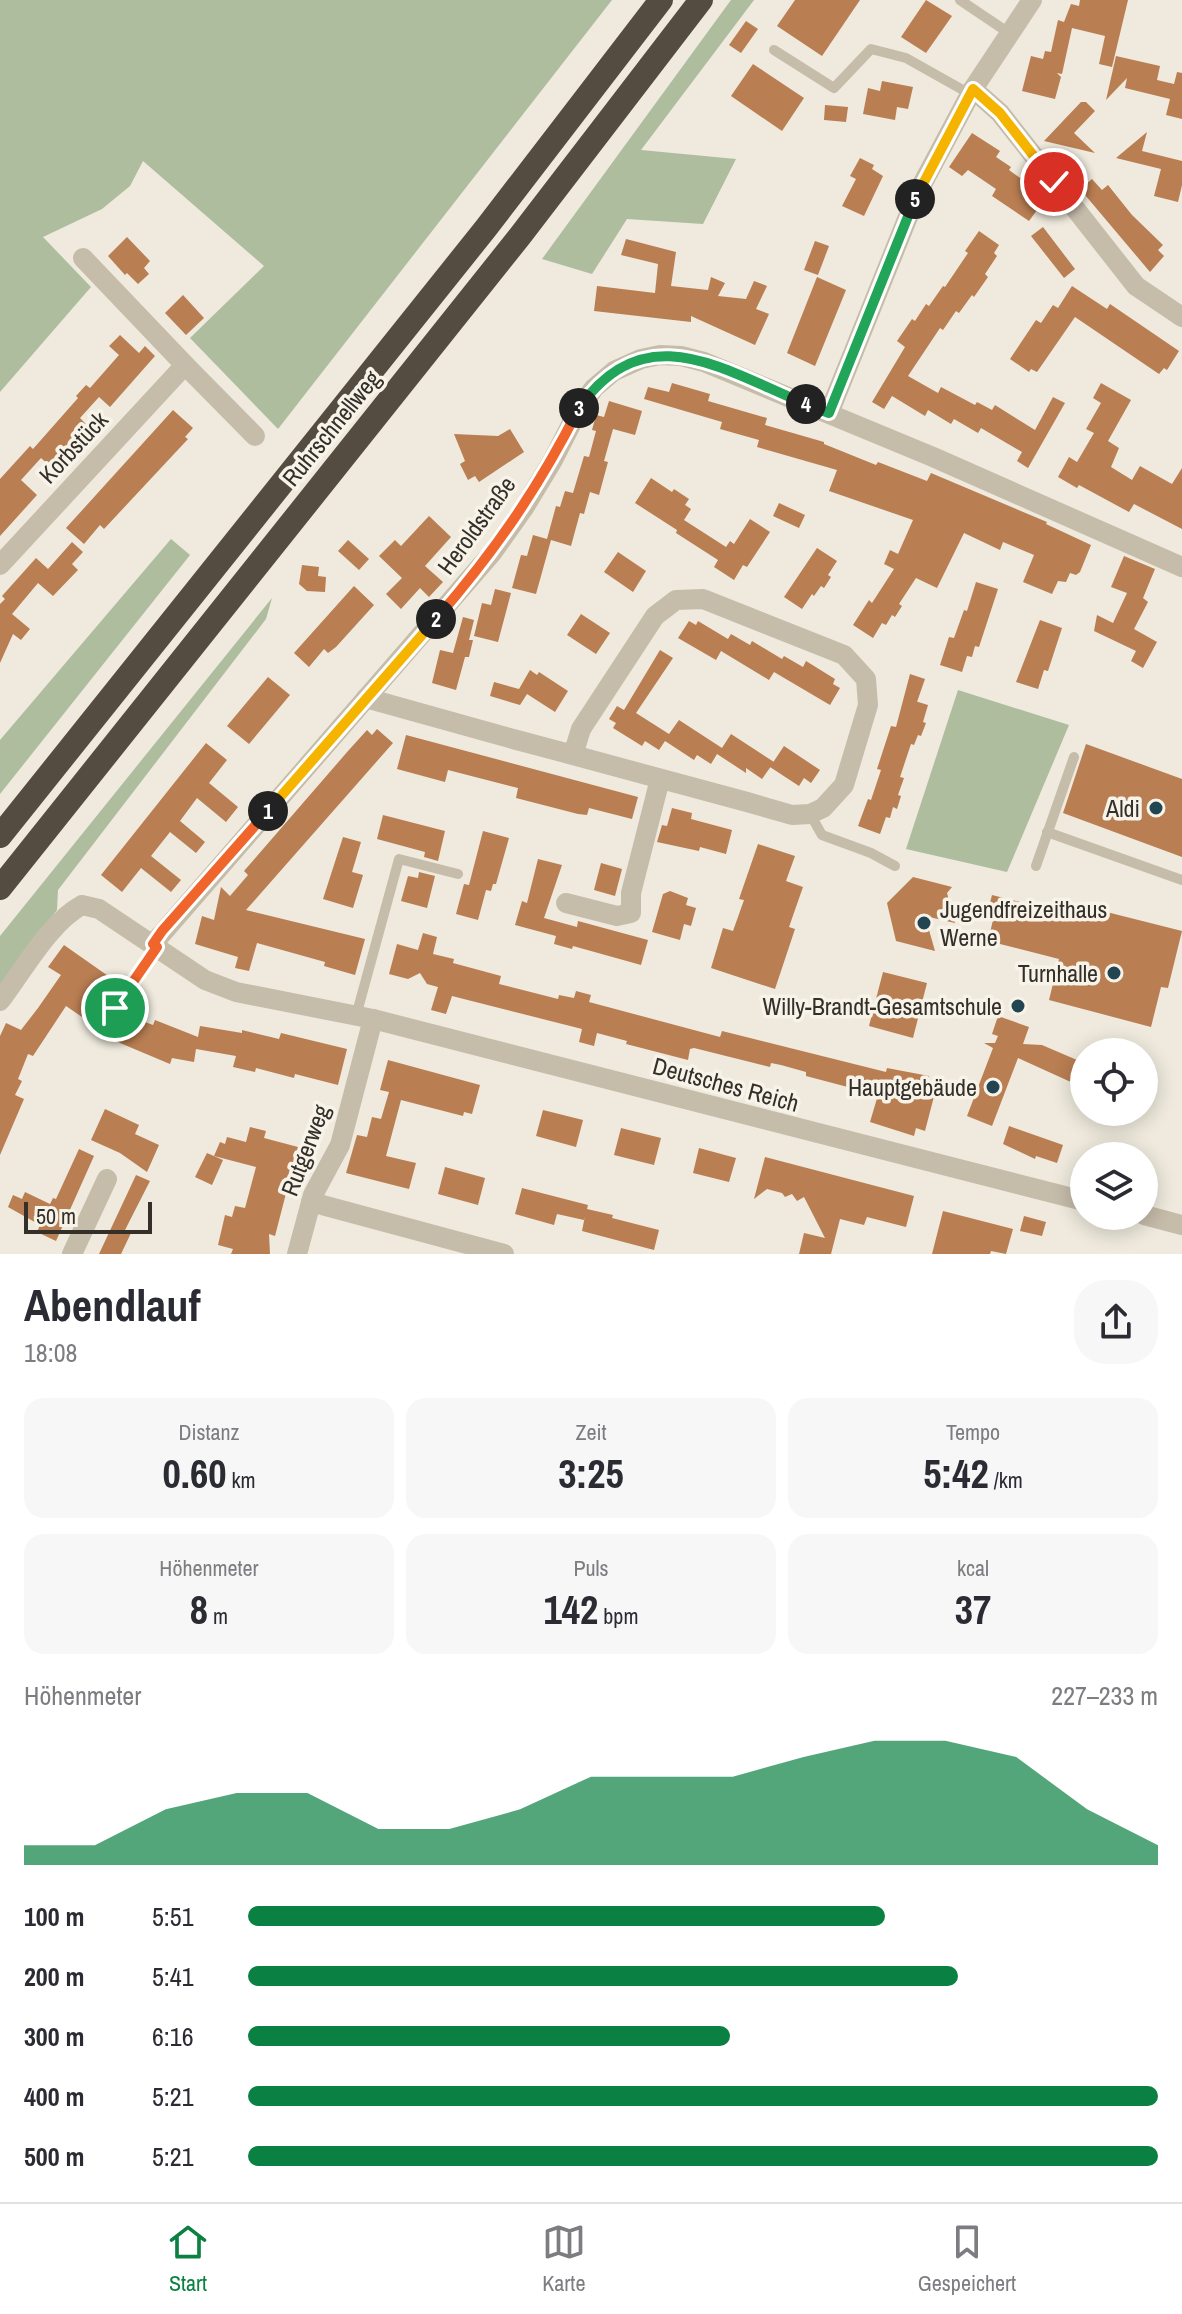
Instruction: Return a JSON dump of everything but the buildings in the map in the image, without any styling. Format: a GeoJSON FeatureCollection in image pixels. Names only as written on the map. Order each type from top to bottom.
{"type":"FeatureCollection","features":[{"type":"Feature","properties":{"kind":"highway","name":"Ruhrschnellweg"},"geometry":{"type":"LineString","coordinates":[[0,836],[486,228],[661,0]]}},
{"type":"Feature","properties":{"kind":"highway","name":"Ruhrschnellweg"},"geometry":{"type":"LineString","coordinates":[[0,888],[520,236],[701,0]]}},
{"type":"Feature","properties":{"kind":"street"},"geometry":{"type":"LineString","coordinates":[[829,413],[918,192],[972,91],[1032,0]]}},
{"type":"Feature","properties":{"kind":"street"},"geometry":{"type":"LineString","coordinates":[[972,91],[1000,113],[1136,286],[1182,317]]}},
{"type":"Feature","properties":{"kind":"street"},"geometry":{"type":"LineString","coordinates":[[83,258],[255,436]]}},
{"type":"Feature","properties":{"kind":"street","name":"Heroldstraße"},"geometry":{"type":"LineString","coordinates":[[155,946],[500,542],[553,460],[580,407],[594,388],[614,371],[641,359],[660,355],[681,356],[704,362],[1100,529],[1182,567]]}},
{"type":"Feature","properties":{"kind":"street","name":"Korbstück"},"geometry":{"type":"LineString","coordinates":[[0,565],[185,365]]}},
{"type":"Feature","properties":{"kind":"street"},"geometry":{"type":"LineString","coordinates":[[366,698],[660,779],[792,815],[810,814],[823,808],[844,785],[868,705],[866,679],[844,655],[703,599],[676,600],[655,616],[581,729],[573,755]]}},
{"type":"Feature","properties":{"kind":"street"},"geometry":{"type":"LineString","coordinates":[[566,903],[617,916],[631,913],[631,893],[660,779]]}},
{"type":"Feature","properties":{"kind":"street","name":"Deutsches Reich"},"geometry":{"type":"LineString","coordinates":[[0,1001],[67,913],[82,905],[99,909],[205,980],[236,992],[365,1018],[1070,1197]]}},
{"type":"Feature","properties":{"kind":"street","name":"Rutgerweg"},"geometry":{"type":"LineString","coordinates":[[297,1254],[311,1202],[340,1145],[365,1018]]}},
{"type":"Feature","properties":{"kind":"street"},"geometry":{"type":"LineString","coordinates":[[72,1254],[107,1179]]}},
{"type":"Feature","properties":{"kind":"street"},"geometry":{"type":"LineString","coordinates":[[311,1202],[504,1254]]}},
{"type":"Feature","properties":{"kind":"street"},"geometry":{"type":"LineString","coordinates":[[1158,1219],[1182,1225]]}},
{"type":"Feature","properties":{"kind":"lane"},"geometry":{"type":"LineString","coordinates":[[960,0],[1009,33]]}},
{"type":"Feature","properties":{"kind":"lane"},"geometry":{"type":"LineString","coordinates":[[774,50],[834,88],[871,49],[906,58],[972,91]]}},
{"type":"Feature","properties":{"kind":"lane"},"geometry":{"type":"LineString","coordinates":[[1036,866],[1074,757]]}},
{"type":"Feature","properties":{"kind":"lane"},"geometry":{"type":"LineString","coordinates":[[810,814],[822,835],[871,853],[895,866]]}},
{"type":"Feature","properties":{"kind":"lane"},"geometry":{"type":"LineString","coordinates":[[1047,832],[1182,880]]}},
{"type":"Feature","properties":{"kind":"lane"},"geometry":{"type":"LineString","coordinates":[[365,1018],[399,859],[458,874]]}},
{"type":"Feature","properties":{"kind":"lane"},"geometry":{"type":"LineString","coordinates":[[115,1008],[155,946]]}},
{"type":"Feature","properties":{"kind":"green space"},"geometry":{"type":"Polygon","coordinates":[[[0,0],[612,0],[278,429],[190,338],[264,266],[143,161],[130,186],[102,209],[43,237],[91,287],[0,392],[0,0]]]}},
{"type":"Feature","properties":{"kind":"green space"},"geometry":{"type":"Polygon","coordinates":[[[731,0],[754,0],[641,150],[736,159],[703,224],[627,219],[592,274],[542,259],[731,0]]]}},
{"type":"Feature","properties":{"kind":"green space"},"geometry":{"type":"Polygon","coordinates":[[[171,539],[190,555],[0,794],[0,740],[171,539]]]}},
{"type":"Feature","properties":{"kind":"green space"},"geometry":{"type":"Polygon","coordinates":[[[272,598],[266,619],[58,890],[57,910],[0,987],[0,936],[272,598]]]}},
{"type":"Feature","properties":{"kind":"green space"},"geometry":{"type":"Polygon","coordinates":[[[958,690],[1069,725],[1007,872],[906,849],[958,690]]]}},
{"type":"Feature","properties":{"kind":"place","name":"Aldi"},"geometry":{"type":"Point","coordinates":[1156,808]}},
{"type":"Feature","properties":{"kind":"place","name":"Jugendfreizeithaus Werne"},"geometry":{"type":"Point","coordinates":[924,923]}},
{"type":"Feature","properties":{"kind":"place","name":"Turnhalle"},"geometry":{"type":"Point","coordinates":[1114,973]}},
{"type":"Feature","properties":{"kind":"place","name":"Willy-Brandt-Gesamtschule"},"geometry":{"type":"Point","coordinates":[1018,1006]}},
{"type":"Feature","properties":{"kind":"place","name":"Hauptgebäude"},"geometry":{"type":"Point","coordinates":[993,1087]}},
{"type":"Feature","properties":{"kind":"route"},"geometry":{"type":"LineString","coordinates":[[115,1008],[157,947],[153,944],[162,931],[492,553],[524,508],[580,407],[594,388],[632,361],[660,355],[681,356],[704,362],[829,413],[918,192],[973,89],[1000,113],[1054,182]]}}]}
